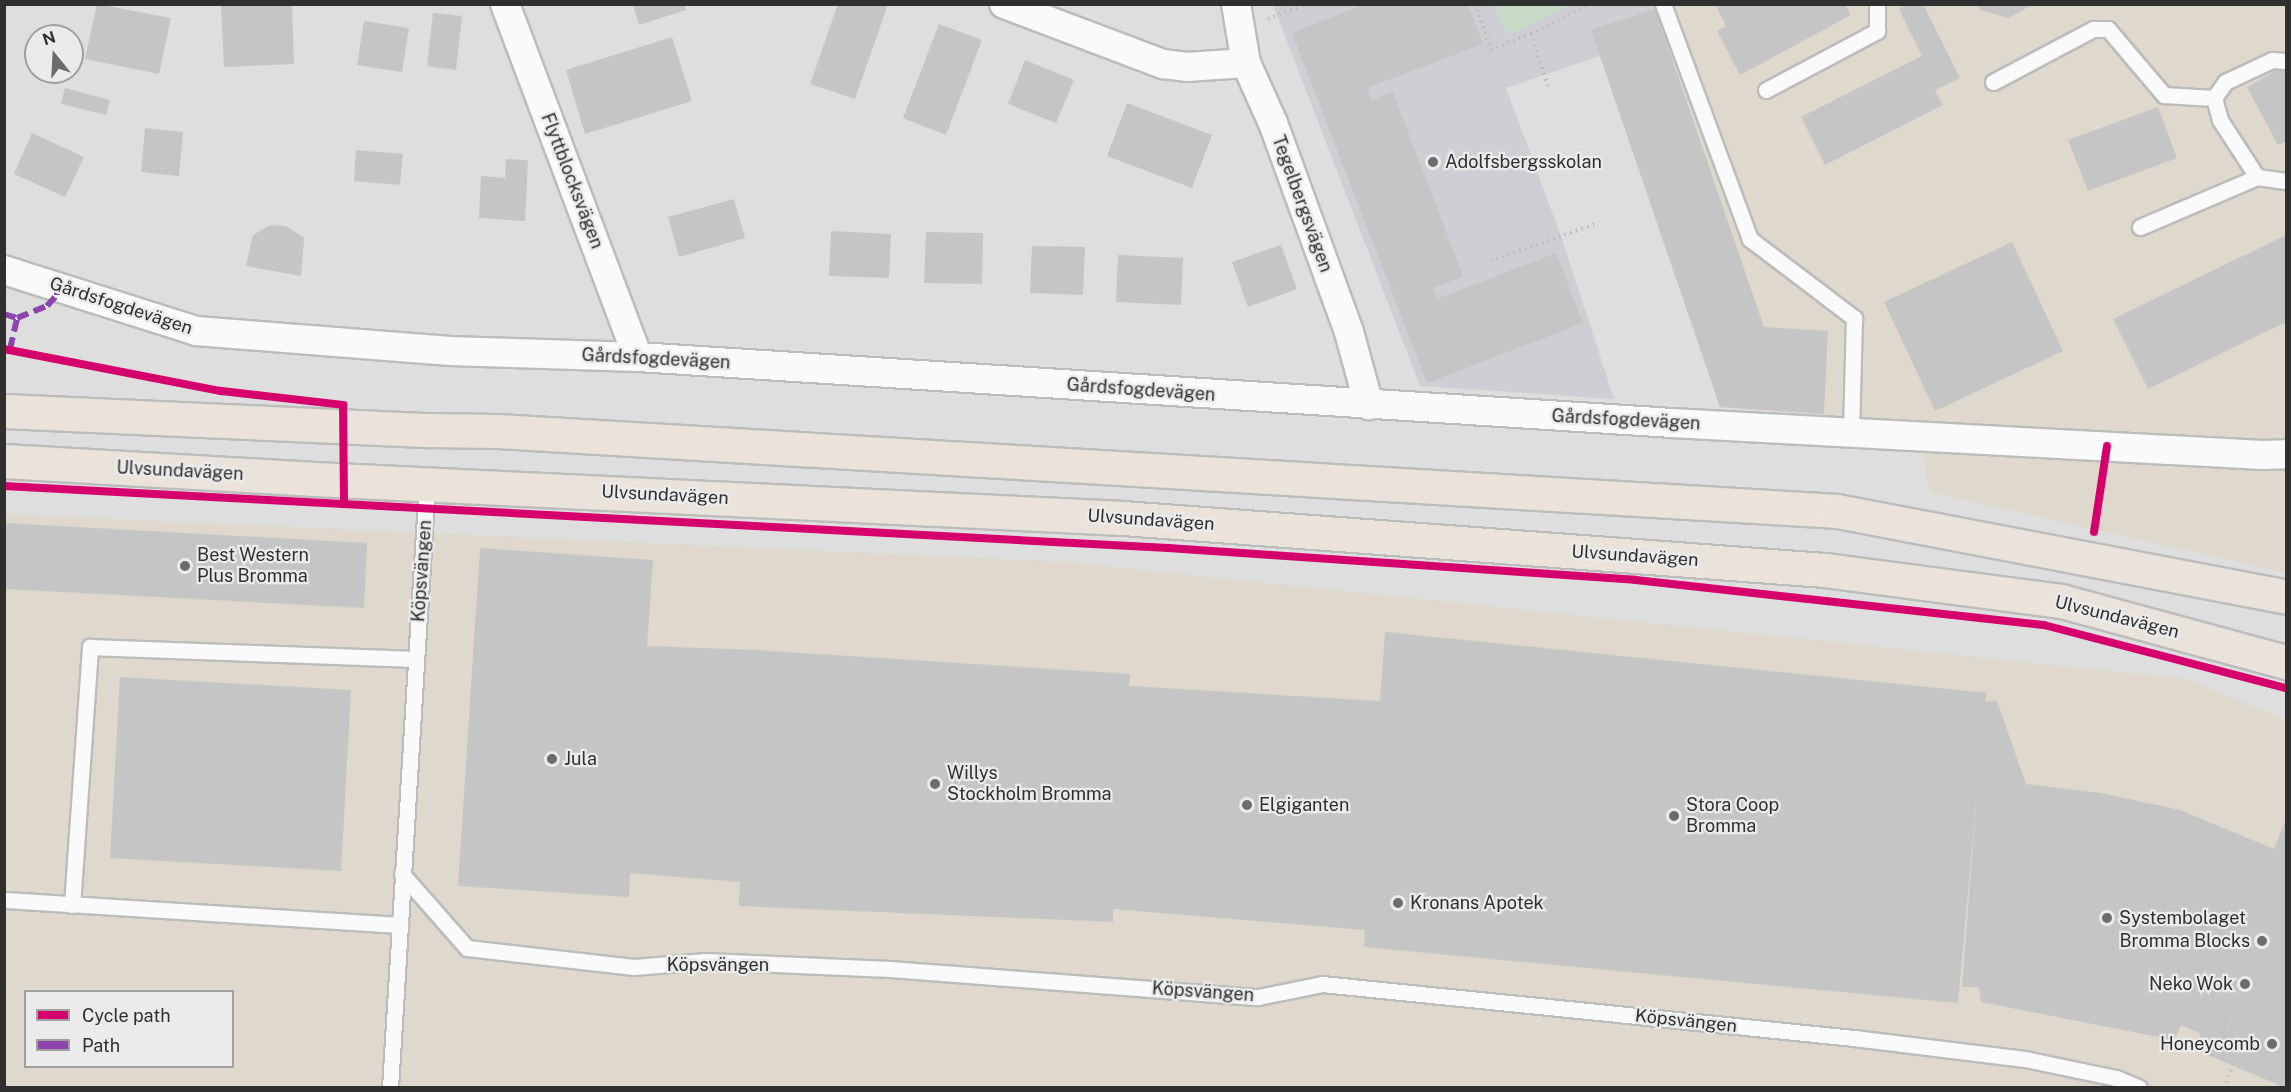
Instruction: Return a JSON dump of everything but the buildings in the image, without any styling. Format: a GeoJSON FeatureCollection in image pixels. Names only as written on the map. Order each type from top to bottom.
{"type":"FeatureCollection","features":[{"type":"Feature","properties":{"kind":"main road"},"geometry":{"type":"LineString","coordinates":[[4,411],[498,431],[1837,511],[2286,597]]}},
{"type":"Feature","properties":{"kind":"main road"},"geometry":{"type":"LineString","coordinates":[[427,483],[430,430]]}},
{"type":"Feature","properties":{"kind":"main road","name":"Ulvsundavägen"},"geometry":{"type":"LineString","coordinates":[[4,461],[303,479],[427,483],[1123,518],[1826,570],[2061,601],[2286,662]]}},
{"type":"Feature","properties":{"kind":"street","name":"Flyttblocksvägen"},"geometry":{"type":"LineString","coordinates":[[505,4],[638,357]]}},
{"type":"Feature","properties":{"kind":"street"},"geometry":{"type":"LineString","coordinates":[[1004,4],[1162,64],[1187,67],[1246,63]]}},
{"type":"Feature","properties":{"kind":"street","name":"Tegelbergsvägen"},"geometry":{"type":"LineString","coordinates":[[1237,16],[1246,63],[1273,123],[1345,321],[1369,405]]}},
{"type":"Feature","properties":{"kind":"street","name":"Gårdsfogdevägen"},"geometry":{"type":"LineString","coordinates":[[4,270],[196,331],[450,351],[638,357],[1369,405],[2262,455],[2286,454]]}},
{"type":"Feature","properties":{"kind":"lane"},"geometry":{"type":"LineString","coordinates":[[1663,4],[1750,239],[1854,318],[1851,432]]}},
{"type":"Feature","properties":{"kind":"lane"},"geometry":{"type":"LineString","coordinates":[[1766,90],[1877,31],[1878,4]]}},
{"type":"Feature","properties":{"kind":"lane"},"geometry":{"type":"LineString","coordinates":[[1993,82],[2093,29],[2108,29],[2164,95],[2214,98]]}},
{"type":"Feature","properties":{"kind":"lane"},"geometry":{"type":"LineString","coordinates":[[2257,177],[2220,120],[2214,98],[2225,82],[2272,60],[2286,61]]}},
{"type":"Feature","properties":{"kind":"lane"},"geometry":{"type":"LineString","coordinates":[[2140,227],[2257,177],[2286,182]]}},
{"type":"Feature","properties":{"kind":"lane","name":"Köpsvängen"},"geometry":{"type":"LineString","coordinates":[[390,1088],[427,483]]}},
{"type":"Feature","properties":{"kind":"lane"},"geometry":{"type":"LineString","coordinates":[[72,905],[90,647],[416,659]]}},
{"type":"Feature","properties":{"kind":"lane","name":"Köpsvängen"},"geometry":{"type":"LineString","coordinates":[[402,874],[467,948],[634,967],[706,961],[890,969],[1258,997],[1322,984],[1854,1038],[2025,1059],[2116,1078],[2139,1088]]}},
{"type":"Feature","properties":{"kind":"lane"},"geometry":{"type":"LineString","coordinates":[[4,900],[400,925]]}},
{"type":"Feature","properties":{"kind":"path"},"geometry":{"type":"LineString","coordinates":[[1237,16],[1307,4]]}},
{"type":"Feature","properties":{"kind":"path"},"geometry":{"type":"LineString","coordinates":[[1475,4],[1491,50],[1531,34],[1588,4]]}},
{"type":"Feature","properties":{"kind":"path"},"geometry":{"type":"LineString","coordinates":[[1531,34],[1548,86]]}},
{"type":"Feature","properties":{"kind":"path"},"geometry":{"type":"LineString","coordinates":[[1491,261],[1598,224]]}},
{"type":"Feature","properties":{"kind":"path"},"geometry":{"type":"LineString","coordinates":[[2212,1056],[2226,1022],[2248,1032]]}},
{"type":"Feature","properties":{"kind":"path"},"geometry":{"type":"LineString","coordinates":[[2224,1088],[2233,1065]]}},
{"type":"Feature","properties":{"kind":"shaded area"},"geometry":{"type":"Polygon","coordinates":[[[1653,4],[2286,5],[2286,573],[1930,492],[1917,428],[1720,407],[1591,30],[1655,9],[1653,4]]]}},
{"type":"Feature","properties":{"kind":"shaded area","name":"Adolfsbergsskolan"},"geometry":{"type":"Polygon","coordinates":[[[1273,5],[1653,5],[1655,9],[1592,30],[1600,56],[1506,88],[1561,236],[1614,399],[1420,386],[1273,5]]]}},
{"type":"Feature","properties":{"kind":"shaded area","name":"Bromma Blocks"},"geometry":{"type":"Polygon","coordinates":[[[5,514],[1067,562],[2187,679],[2286,720],[2286,1087],[5,1088],[5,514]]]}},
{"type":"Feature","properties":{"kind":"green space"},"geometry":{"type":"Polygon","coordinates":[[[1493,5],[1568,5],[1509,35],[1493,5]]]}},
{"type":"Feature","properties":{"kind":"marked path"},"geometry":{"type":"LineString","coordinates":[[4,314],[17,318],[47,306],[57,295],[57,286]]}},
{"type":"Feature","properties":{"kind":"marked path"},"geometry":{"type":"LineString","coordinates":[[10,349],[17,318]]}},
{"type":"Feature","properties":{"kind":"cycle path"},"geometry":{"type":"LineString","coordinates":[[4,349],[221,391],[343,405],[344,504]]}},
{"type":"Feature","properties":{"kind":"cycle path"},"geometry":{"type":"LineString","coordinates":[[2094,532],[2107,446]]}},
{"type":"Feature","properties":{"kind":"cycle path"},"geometry":{"type":"LineString","coordinates":[[4,486],[1168,548],[1635,580],[2044,625],[2286,688]]}},
{"type":"Feature","properties":{"kind":"place","name":"Adolfsbergsskolan"},"geometry":{"type":"Point","coordinates":[1433,162]}},
{"type":"Feature","properties":{"kind":"place","name":"Best Western Plus Bromma"},"geometry":{"type":"Point","coordinates":[185,566]}},
{"type":"Feature","properties":{"kind":"place","name":"Jula"},"geometry":{"type":"Point","coordinates":[552,759]}},
{"type":"Feature","properties":{"kind":"place","name":"Willys Stockholm Bromma"},"geometry":{"type":"Point","coordinates":[935,784]}},
{"type":"Feature","properties":{"kind":"place","name":"Elgiganten"},"geometry":{"type":"Point","coordinates":[1247,805]}},
{"type":"Feature","properties":{"kind":"place","name":"Stora Coop Bromma"},"geometry":{"type":"Point","coordinates":[1674,816]}},
{"type":"Feature","properties":{"kind":"place","name":"Kronans Apotek"},"geometry":{"type":"Point","coordinates":[1398,903]}},
{"type":"Feature","properties":{"kind":"place","name":"Systembolaget"},"geometry":{"type":"Point","coordinates":[2107,918]}},
{"type":"Feature","properties":{"kind":"place","name":"Bromma Blocks"},"geometry":{"type":"Point","coordinates":[2262,941]}},
{"type":"Feature","properties":{"kind":"place","name":"Neko Wok"},"geometry":{"type":"Point","coordinates":[2245,984]}},
{"type":"Feature","properties":{"kind":"place","name":"Honeycomb"},"geometry":{"type":"Point","coordinates":[2272,1044]}}]}
